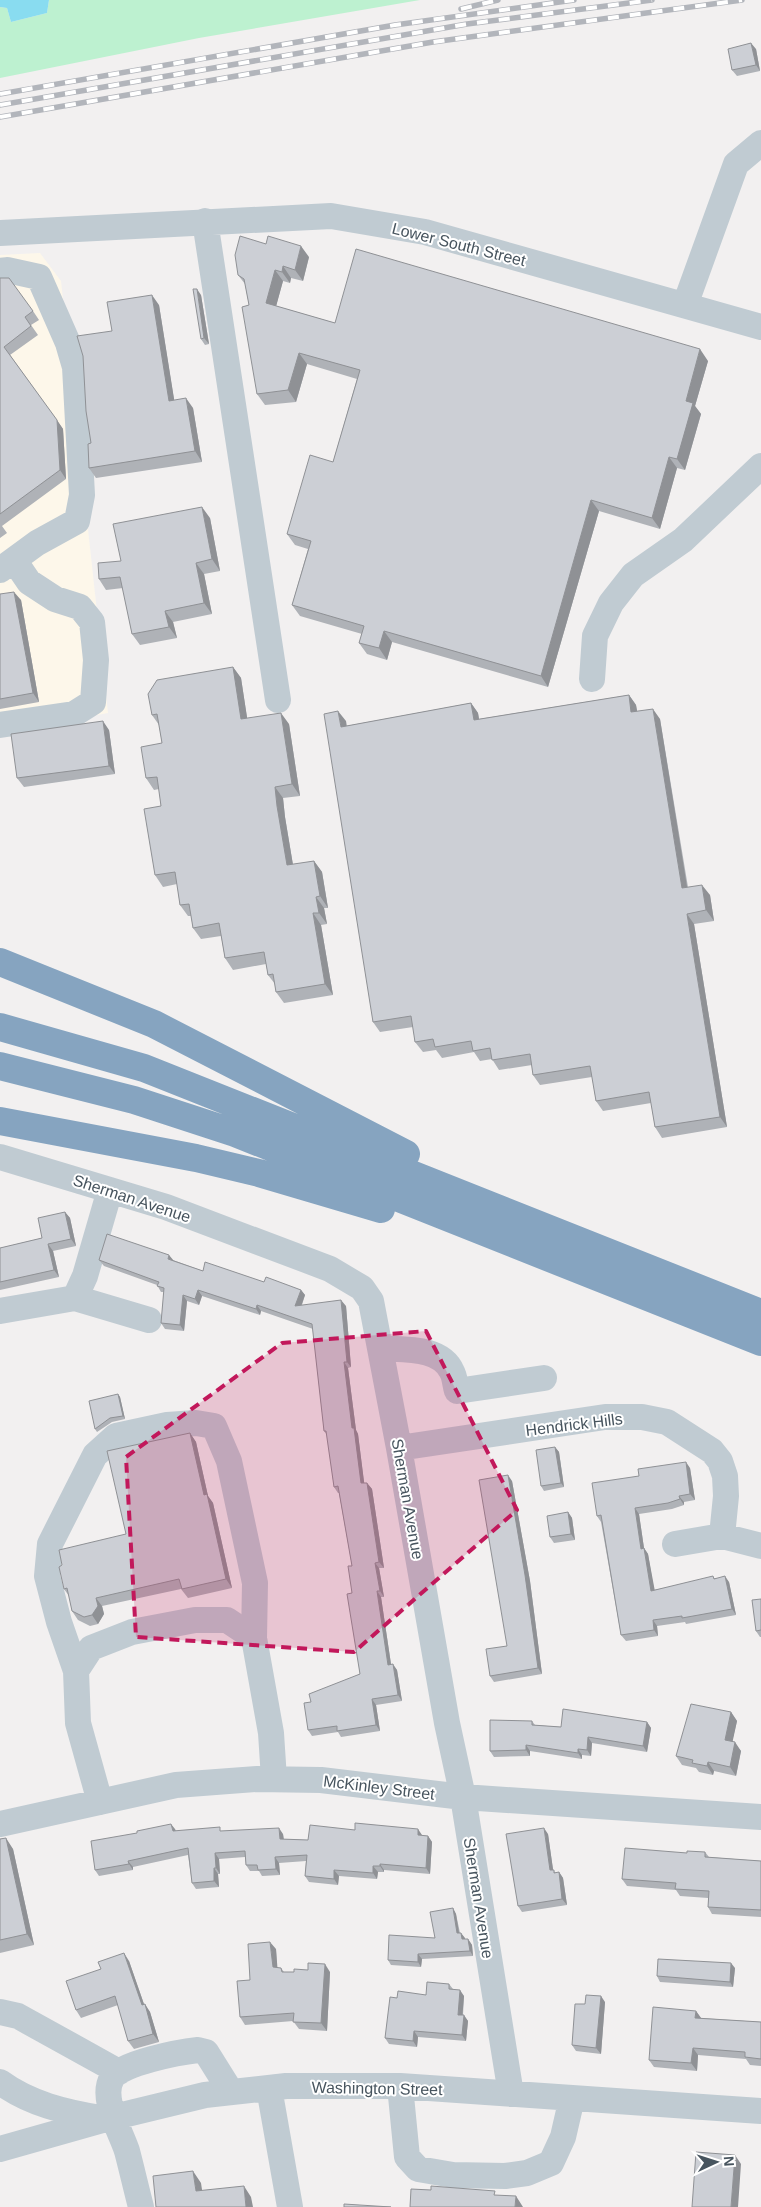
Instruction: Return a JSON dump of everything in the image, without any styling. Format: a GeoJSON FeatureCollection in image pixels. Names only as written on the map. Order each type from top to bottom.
{"type":"FeatureCollection","features":[{"type":"Feature","properties":{"kind":"highway"},"geometry":{"type":"LineString","coordinates":[[0,962],[154,1024],[328,1115],[588,1259]]}},
{"type":"Feature","properties":{"kind":"highway"},"geometry":{"type":"LineString","coordinates":[[0,1028],[144,1068],[588,1259],[761,1342]]}},
{"type":"Feature","properties":{"kind":"highway"},"geometry":{"type":"LineString","coordinates":[[0,1066],[134,1100],[202,1122],[588,1259],[761,1314]]}},
{"type":"Feature","properties":{"kind":"highway"},"geometry":{"type":"LineString","coordinates":[[0,1121],[141,1147],[259,1173],[588,1259]]}},
{"type":"Feature","properties":{"kind":"street"},"geometry":{"type":"LineString","coordinates":[[685,305],[736,164],[761,143]]}},
{"type":"Feature","properties":{"kind":"street","name":"Lower South Street"},"geometry":{"type":"LineString","coordinates":[[0,233],[331,216],[425,232],[761,327]]}},
{"type":"Feature","properties":{"kind":"street"},"geometry":{"type":"LineString","coordinates":[[205,222],[278,700]]}},
{"type":"Feature","properties":{"kind":"street"},"geometry":{"type":"LineString","coordinates":[[0,271],[7,270],[39,277],[68,343],[75,367],[82,495],[77,521],[37,543],[7,565],[55,599],[80,607],[92,622],[96,660],[93,702],[74,714],[0,725]]}},
{"type":"Feature","properties":{"kind":"street"},"geometry":{"type":"LineString","coordinates":[[592,679],[595,636],[611,603],[633,575],[683,540],[761,466]]}},
{"type":"Feature","properties":{"kind":"street","name":"Sherman Avenue"},"geometry":{"type":"LineString","coordinates":[[0,1157],[166,1207],[330,1269],[362,1288],[371,1301],[447,1722],[463,1797],[511,2094]]}},
{"type":"Feature","properties":{"kind":"street"},"geometry":{"type":"LineString","coordinates":[[75,1298],[85,1276],[110,1190]]}},
{"type":"Feature","properties":{"kind":"street"},"geometry":{"type":"LineString","coordinates":[[0,1311],[75,1298],[149,1320]]}},
{"type":"Feature","properties":{"kind":"street"},"geometry":{"type":"LineString","coordinates":[[380,1348],[423,1351],[438,1358],[452,1370],[457,1391],[544,1378]]}},
{"type":"Feature","properties":{"kind":"street","name":"Hendrick Hills"},"geometry":{"type":"LineString","coordinates":[[399,1448],[605,1417],[642,1417],[667,1422],[712,1451],[720,1461],[725,1476],[726,1496],[722,1536]]}},
{"type":"Feature","properties":{"kind":"street"},"geometry":{"type":"LineString","coordinates":[[100,1802],[78,1724],[76,1670],[59,1622],[47,1576],[50,1544],[95,1455],[116,1436],[166,1425],[196,1423],[214,1426],[229,1460],[255,1583],[254,1638],[271,1733],[274,1779]]}},
{"type":"Feature","properties":{"kind":"street"},"geometry":{"type":"LineString","coordinates":[[675,1544],[722,1536],[761,1546]]}},
{"type":"Feature","properties":{"kind":"street"},"geometry":{"type":"LineString","coordinates":[[76,1670],[90,1648],[132,1632],[195,1620],[227,1620],[254,1638]]}},
{"type":"Feature","properties":{"kind":"street","name":"McKinley Street"},"geometry":{"type":"LineString","coordinates":[[0,1824],[176,1785],[214,1781],[274,1779],[321,1780],[463,1797],[761,1817]]}},
{"type":"Feature","properties":{"kind":"street"},"geometry":{"type":"LineString","coordinates":[[0,2012],[18,2016],[119,2072]]}},
{"type":"Feature","properties":{"kind":"street"},"geometry":{"type":"LineString","coordinates":[[141,2207],[126,2150],[109,2118],[108,2091],[112,2078],[122,2068],[198,2050],[206,2052],[231,2092]]}},
{"type":"Feature","properties":{"kind":"street"},"geometry":{"type":"LineString","coordinates":[[0,2082],[18,2093],[65,2112],[109,2118]]}},
{"type":"Feature","properties":{"kind":"street","name":"Washington Street"},"geometry":{"type":"LineString","coordinates":[[0,2149],[109,2118],[205,2096],[286,2086],[400,2086],[761,2112]]}},
{"type":"Feature","properties":{"kind":"street"},"geometry":{"type":"LineString","coordinates":[[400,2086],[407,2157],[418,2169],[454,2175],[505,2176],[527,2173],[551,2163],[562,2137],[572,2098]]}},
{"type":"Feature","properties":{"kind":"street"},"geometry":{"type":"LineString","coordinates":[[269,2088],[290,2207]]}},
{"type":"Feature","properties":{"kind":"highlighted area"},"geometry":{"type":"Polygon","coordinates":[[[426,1331],[517,1510],[354,1652],[136,1637],[126,1457],[282,1343],[426,1331]]]}},
{"type":"Feature","properties":{"kind":"shaded area"},"geometry":{"type":"Polygon","coordinates":[[[40,253],[61,281],[108,713],[0,733],[0,255],[40,253]]]}},
{"type":"Feature","properties":{"kind":"green space"},"geometry":{"type":"Polygon","coordinates":[[[49,0],[420,0],[199,38],[0,78],[0,7],[7,8],[11,22],[47,13],[49,0]]]}},
{"type":"Feature","properties":{"kind":"water"},"geometry":{"type":"Polygon","coordinates":[[[0,0],[49,0],[47,13],[11,22],[7,8],[0,7],[0,0]]]}},
{"type":"Feature","properties":{"kind":"building"},"geometry":{"type":"Polygon","coordinates":[[[751,43],[756,65],[732,70],[728,49],[751,43]]]}},
{"type":"Feature","properties":{"kind":"building"},"geometry":{"type":"Polygon","coordinates":[[[240,236],[266,244],[268,236],[301,246],[295,270],[283,266],[282,272],[275,270],[266,303],[335,323],[356,249],[700,349],[686,401],[693,403],[677,459],[669,457],[652,518],[591,500],[541,676],[384,631],[379,648],[359,643],[364,626],[292,605],[311,541],[287,534],[310,455],[333,462],[360,370],[299,353],[288,390],[257,394],[242,307],[249,305],[244,279],[238,275],[235,255],[240,236]]]}},
{"type":"Feature","properties":{"kind":"building"},"geometry":{"type":"Polygon","coordinates":[[[0,278],[9,278],[33,311],[25,317],[31,326],[4,347],[57,420],[60,470],[0,514],[0,278]]]}},
{"type":"Feature","properties":{"kind":"building"},"geometry":{"type":"Polygon","coordinates":[[[193,289],[197,289],[204,338],[201,339],[193,289]]]}},
{"type":"Feature","properties":{"kind":"building"},"geometry":{"type":"Polygon","coordinates":[[[152,295],[169,401],[186,398],[195,451],[89,468],[88,444],[91,443],[86,411],[83,356],[77,336],[112,331],[107,302],[152,295]]]}},
{"type":"Feature","properties":{"kind":"building"},"geometry":{"type":"Polygon","coordinates":[[[202,507],[212,559],[196,563],[204,603],[165,611],[169,627],[132,634],[120,577],[99,579],[98,563],[121,561],[113,524],[202,507]]]}},
{"type":"Feature","properties":{"kind":"building"},"geometry":{"type":"Polygon","coordinates":[[[14,592],[33,693],[0,699],[0,594],[14,592]]]}},
{"type":"Feature","properties":{"kind":"building"},"geometry":{"type":"Polygon","coordinates":[[[233,667],[241,719],[281,713],[292,784],[275,787],[277,806],[287,865],[314,861],[320,896],[316,897],[319,913],[313,913],[325,984],[276,992],[273,974],[268,975],[264,952],[225,958],[219,923],[193,928],[189,904],[180,905],[175,872],[155,875],[144,809],[161,806],[157,777],[146,778],[141,747],[162,743],[157,714],[152,715],[148,694],[157,680],[233,667]]]}},
{"type":"Feature","properties":{"kind":"building"},"geometry":{"type":"Polygon","coordinates":[[[629,695],[631,712],[653,709],[682,888],[702,885],[706,910],[687,914],[720,1117],[655,1127],[649,1092],[596,1101],[590,1066],[533,1075],[530,1054],[492,1060],[490,1048],[473,1051],[471,1041],[435,1047],[433,1039],[415,1042],[411,1016],[373,1022],[324,714],[338,711],[341,727],[471,703],[474,720],[629,695]]]}},
{"type":"Feature","properties":{"kind":"building"},"geometry":{"type":"Polygon","coordinates":[[[103,721],[109,766],[17,778],[11,734],[103,721]]]}},
{"type":"Feature","properties":{"kind":"building"},"geometry":{"type":"Polygon","coordinates":[[[65,1212],[71,1239],[48,1244],[54,1270],[0,1282],[0,1248],[42,1238],[38,1218],[65,1212]]]}},
{"type":"Feature","properties":{"kind":"building"},"geometry":{"type":"Polygon","coordinates":[[[107,1234],[169,1255],[168,1259],[203,1271],[205,1262],[264,1282],[266,1277],[301,1290],[295,1306],[341,1300],[347,1362],[344,1362],[352,1428],[354,1428],[361,1483],[367,1483],[379,1562],[375,1563],[380,1591],[377,1591],[388,1665],[393,1664],[398,1695],[372,1699],[376,1725],[337,1731],[337,1726],[308,1730],[304,1703],[311,1702],[309,1694],[360,1674],[347,1594],[352,1593],[348,1566],[352,1566],[338,1486],[334,1487],[326,1431],[324,1431],[312,1324],[257,1305],[256,1309],[198,1290],[195,1299],[183,1295],[180,1325],[161,1323],[164,1288],[157,1286],[159,1282],[99,1260],[107,1234]]]}},
{"type":"Feature","properties":{"kind":"building"},"geometry":{"type":"Polygon","coordinates":[[[118,1394],[123,1416],[110,1418],[95,1429],[89,1401],[118,1394]]]}},
{"type":"Feature","properties":{"kind":"building"},"geometry":{"type":"Polygon","coordinates":[[[190,1433],[204,1495],[207,1494],[226,1579],[182,1589],[179,1579],[96,1598],[98,1606],[92,1615],[84,1617],[72,1611],[67,1588],[64,1589],[59,1567],[62,1565],[59,1550],[126,1534],[107,1451],[190,1433]]]}},
{"type":"Feature","properties":{"kind":"building"},"geometry":{"type":"Polygon","coordinates":[[[555,1447],[561,1483],[541,1486],[536,1450],[555,1447]]]}},
{"type":"Feature","properties":{"kind":"building"},"geometry":{"type":"Polygon","coordinates":[[[686,1462],[690,1494],[679,1496],[680,1499],[668,1503],[635,1508],[641,1549],[644,1548],[651,1591],[713,1576],[714,1579],[725,1576],[732,1609],[682,1618],[682,1616],[653,1620],[654,1630],[621,1635],[601,1515],[597,1516],[592,1483],[639,1476],[638,1469],[686,1462]]]}},
{"type":"Feature","properties":{"kind":"building"},"geometry":{"type":"Polygon","coordinates":[[[508,1475],[538,1668],[490,1676],[486,1649],[507,1646],[479,1480],[508,1475]]]}},
{"type":"Feature","properties":{"kind":"building"},"geometry":{"type":"Polygon","coordinates":[[[568,1512],[571,1534],[550,1537],[547,1516],[568,1512]]]}},
{"type":"Feature","properties":{"kind":"building"},"geometry":{"type":"Polygon","coordinates":[[[761,1599],[761,1630],[756,1631],[752,1600],[761,1599]]]}},
{"type":"Feature","properties":{"kind":"building"},"geometry":{"type":"Polygon","coordinates":[[[691,1704],[731,1712],[725,1740],[735,1742],[730,1767],[708,1762],[707,1766],[692,1763],[693,1760],[676,1756],[691,1704]]]}},
{"type":"Feature","properties":{"kind":"building"},"geometry":{"type":"Polygon","coordinates":[[[563,1709],[647,1722],[643,1746],[588,1737],[587,1750],[578,1749],[578,1753],[526,1745],[526,1750],[490,1751],[490,1720],[532,1721],[532,1725],[561,1727],[563,1709]]]}},
{"type":"Feature","properties":{"kind":"building"},"geometry":{"type":"Polygon","coordinates":[[[355,1823],[418,1829],[418,1835],[428,1836],[426,1868],[380,1864],[380,1866],[373,1866],[373,1873],[334,1870],[334,1879],[305,1876],[307,1855],[275,1857],[276,1869],[258,1870],[257,1865],[246,1865],[245,1851],[215,1853],[216,1868],[214,1868],[214,1881],[192,1883],[188,1848],[128,1861],[129,1864],[95,1870],[91,1841],[137,1833],[137,1831],[171,1824],[173,1831],[220,1827],[220,1831],[279,1828],[280,1839],[308,1840],[310,1825],[355,1830],[355,1823]]]}},
{"type":"Feature","properties":{"kind":"building"},"geometry":{"type":"Polygon","coordinates":[[[544,1828],[550,1870],[554,1870],[554,1873],[559,1872],[562,1899],[518,1906],[506,1834],[544,1828]]]}},
{"type":"Feature","properties":{"kind":"building"},"geometry":{"type":"Polygon","coordinates":[[[6,1838],[27,1934],[0,1940],[0,1839],[6,1838]]]}},
{"type":"Feature","properties":{"kind":"building"},"geometry":{"type":"Polygon","coordinates":[[[625,1848],[687,1853],[687,1851],[705,1852],[705,1857],[761,1861],[761,1910],[708,1907],[709,1891],[675,1889],[676,1883],[622,1879],[625,1848]]]}},
{"type":"Feature","properties":{"kind":"building"},"geometry":{"type":"Polygon","coordinates":[[[453,1908],[457,1933],[461,1933],[462,1939],[468,1939],[470,1951],[418,1954],[418,1962],[388,1960],[389,1935],[435,1938],[430,1912],[453,1908]]]}},
{"type":"Feature","properties":{"kind":"building"},"geometry":{"type":"Polygon","coordinates":[[[270,1942],[273,1967],[281,1968],[282,1972],[294,1972],[294,1969],[308,1970],[308,1963],[325,1964],[321,2023],[293,2022],[294,2013],[240,2017],[237,1981],[250,1980],[248,1944],[270,1942]]]}},
{"type":"Feature","properties":{"kind":"building"},"geometry":{"type":"Polygon","coordinates":[[[124,1953],[142,2005],[145,2004],[153,2034],[128,2041],[115,1996],[76,2010],[66,1981],[101,1969],[98,1962],[124,1953]]]}},
{"type":"Feature","properties":{"kind":"building"},"geometry":{"type":"Polygon","coordinates":[[[658,1959],[731,1963],[730,1982],[657,1976],[658,1959]]]}},
{"type":"Feature","properties":{"kind":"building"},"geometry":{"type":"Polygon","coordinates":[[[427,1982],[449,1984],[449,1989],[460,1990],[458,2015],[464,2015],[462,2035],[414,2031],[413,2041],[385,2038],[390,1997],[397,1998],[398,1991],[426,1995],[427,1982]]]}},
{"type":"Feature","properties":{"kind":"building"},"geometry":{"type":"Polygon","coordinates":[[[586,1995],[601,1996],[596,2048],[572,2045],[575,2004],[585,2004],[586,1995]]]}},
{"type":"Feature","properties":{"kind":"building"},"geometry":{"type":"Polygon","coordinates":[[[653,2007],[696,2011],[695,2018],[761,2022],[761,2059],[745,2057],[745,2052],[693,2048],[691,2063],[649,2060],[653,2007]]]}},
{"type":"Feature","properties":{"kind":"building"},"geometry":{"type":"Polygon","coordinates":[[[696,2152],[735,2155],[731,2207],[692,2207],[696,2152]]]}},
{"type":"Feature","properties":{"kind":"building"},"geometry":{"type":"Polygon","coordinates":[[[193,2171],[196,2191],[244,2186],[246,2207],[156,2207],[153,2176],[193,2171]]]}},
{"type":"Feature","properties":{"kind":"building"},"geometry":{"type":"Polygon","coordinates":[[[431,2186],[495,2191],[494,2195],[516,2196],[515,2207],[410,2207],[411,2189],[431,2190],[431,2186]]]}},
{"type":"Feature","properties":{"kind":"building"},"geometry":{"type":"Polygon","coordinates":[[[344,2204],[391,2207],[344,2207],[344,2204]]]}},
{"type":"Feature","properties":{"kind":"railway"},"geometry":{"type":"LineString","coordinates":[[461,9],[498,0]]}},
{"type":"Feature","properties":{"kind":"railway"},"geometry":{"type":"LineString","coordinates":[[0,94],[395,25],[574,0]]}},
{"type":"Feature","properties":{"kind":"railway"},"geometry":{"type":"LineString","coordinates":[[0,105],[467,24],[652,0]]}},
{"type":"Feature","properties":{"kind":"railway"},"geometry":{"type":"LineString","coordinates":[[0,117],[433,42],[742,0]]}}]}
